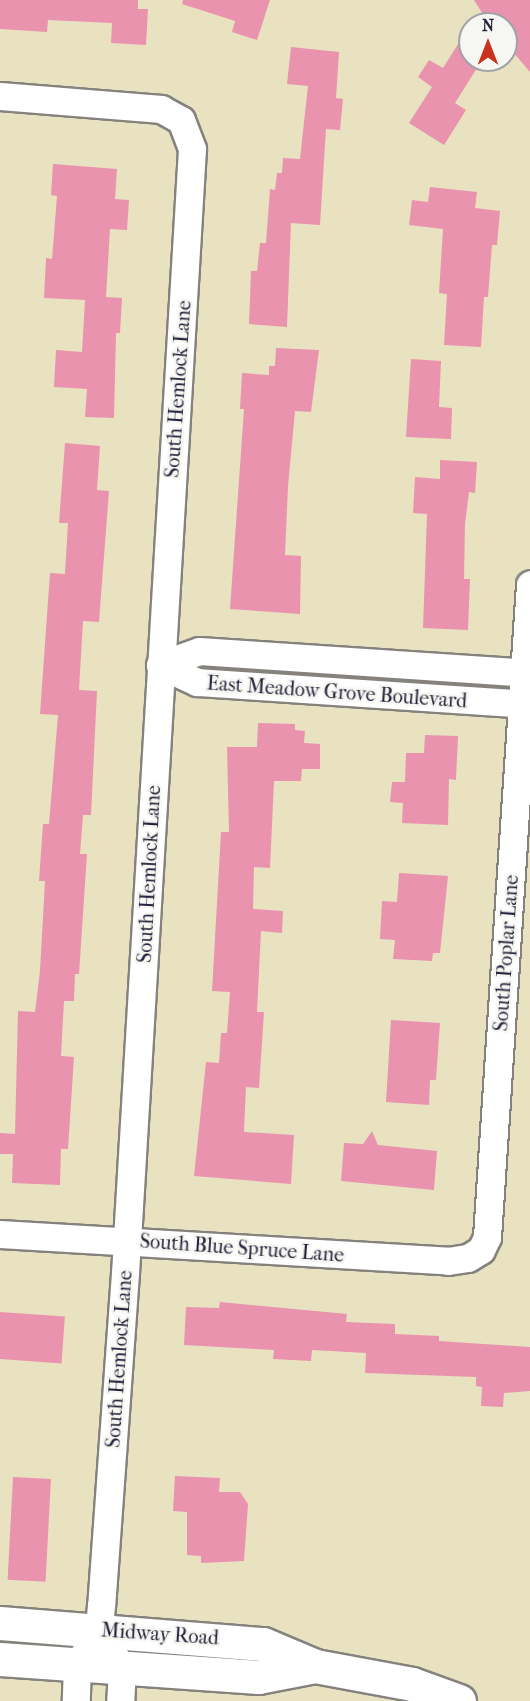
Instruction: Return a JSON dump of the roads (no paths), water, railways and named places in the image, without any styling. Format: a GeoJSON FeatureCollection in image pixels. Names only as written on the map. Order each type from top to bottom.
{"type":"FeatureCollection","features":[{"type":"Feature","properties":{"kind":"main road","name":"Midway Road"},"geometry":{"type":"LineString","coordinates":[[0,1623],[263,1644],[315,1666],[401,1682],[459,1701]]}},
{"type":"Feature","properties":{"kind":"main road","name":"Midway Road"},"geometry":{"type":"LineString","coordinates":[[0,1659],[258,1677],[315,1666]]}},
{"type":"Feature","properties":{"kind":"street","name":"South Hemlock Lane"},"geometry":{"type":"LineString","coordinates":[[0,96],[142,105],[162,109],[181,120],[191,141],[192,171],[126,1240],[99,1630]]}},
{"type":"Feature","properties":{"kind":"street","name":"South Poplar Lane"},"geometry":{"type":"LineString","coordinates":[[481,1250],[487,1237],[526,704],[530,584]]}},
{"type":"Feature","properties":{"kind":"street","name":"East Meadow Grove Boulevard"},"geometry":{"type":"LineString","coordinates":[[160,665],[199,651],[527,673]]}},
{"type":"Feature","properties":{"kind":"street","name":"East Meadow Grove Boulevard"},"geometry":{"type":"LineString","coordinates":[[160,665],[197,682],[526,704]]}},
{"type":"Feature","properties":{"kind":"street","name":"South Blue Spruce Lane"},"geometry":{"type":"LineString","coordinates":[[0,1234],[448,1261],[468,1258],[481,1250]]}},
{"type":"Feature","properties":{"kind":"street"},"geometry":{"type":"LineString","coordinates":[[76,1701],[77,1665],[99,1630],[122,1668],[120,1701]]}}]}
